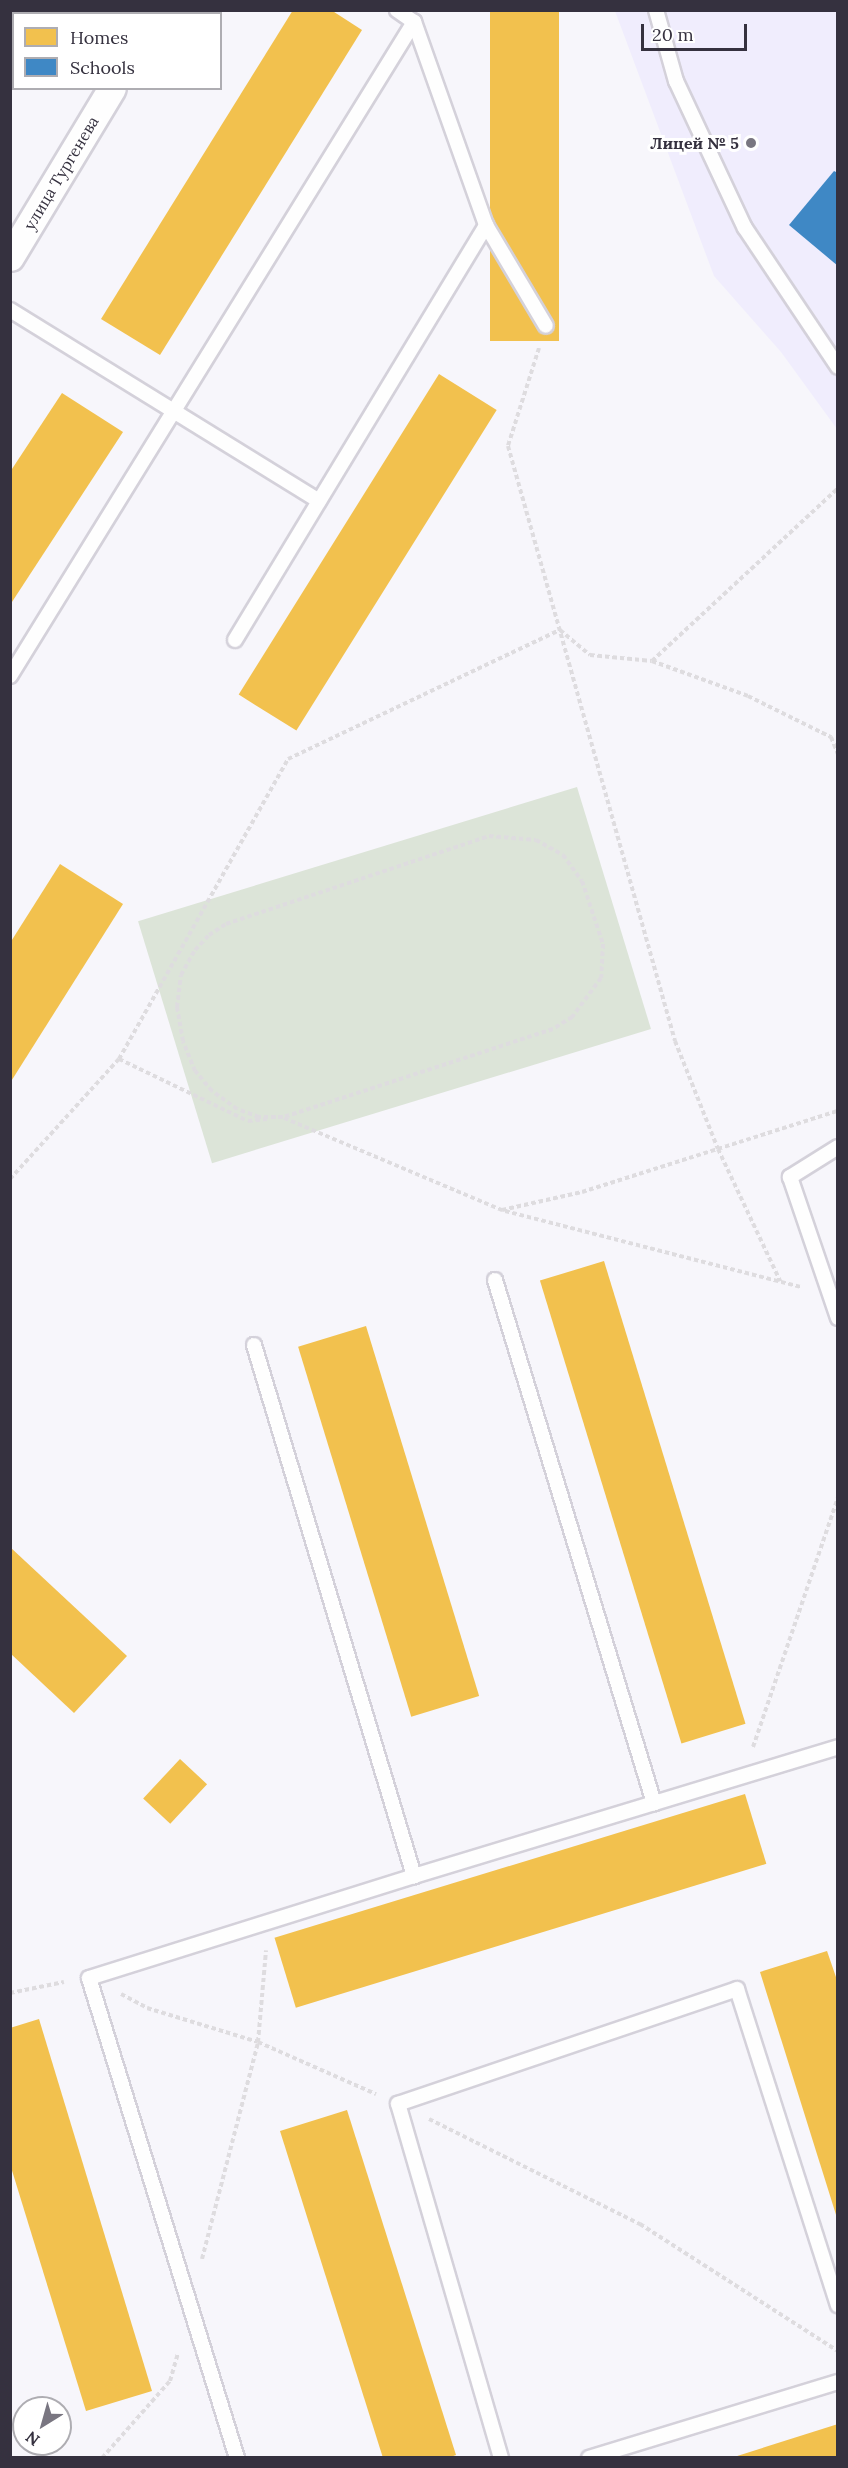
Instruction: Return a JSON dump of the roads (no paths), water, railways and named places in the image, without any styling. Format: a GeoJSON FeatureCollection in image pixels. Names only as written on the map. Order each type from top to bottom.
{"type":"FeatureCollection","features":[{"type":"Feature","properties":{"kind":"street","name":"улица Тургенева"},"geometry":{"type":"LineString","coordinates":[[10,257],[111,90]]}},
{"type":"Feature","properties":{"kind":"lane"},"geometry":{"type":"LineString","coordinates":[[398,10],[414,22],[486,225],[546,326]]}},
{"type":"Feature","properties":{"kind":"lane"},"geometry":{"type":"LineString","coordinates":[[656,10],[676,81],[745,228],[837,367]]}},
{"type":"Feature","properties":{"kind":"lane"},"geometry":{"type":"LineString","coordinates":[[10,676],[414,22]]}},
{"type":"Feature","properties":{"kind":"lane"},"geometry":{"type":"LineString","coordinates":[[235,640],[486,225]]}},
{"type":"Feature","properties":{"kind":"lane"},"geometry":{"type":"LineString","coordinates":[[10,310],[319,501]]}},
{"type":"Feature","properties":{"kind":"lane"},"geometry":{"type":"LineString","coordinates":[[837,1148],[790,1177],[837,1318]]}},
{"type":"Feature","properties":{"kind":"lane"},"geometry":{"type":"LineString","coordinates":[[495,1280],[654,1803]]}},
{"type":"Feature","properties":{"kind":"lane"},"geometry":{"type":"LineString","coordinates":[[254,1345],[414,1876]]}},
{"type":"Feature","properties":{"kind":"lane"},"geometry":{"type":"LineString","coordinates":[[237,2457],[191,2301],[88,1978],[837,1747]]}},
{"type":"Feature","properties":{"kind":"lane"},"geometry":{"type":"LineString","coordinates":[[501,2457],[398,2104],[737,1989],[837,2305]]}},
{"type":"Feature","properties":{"kind":"lane"},"geometry":{"type":"LineString","coordinates":[[589,2457],[837,2382]]}},
{"type":"Feature","properties":{"kind":"place","name":"Лицей № 5"},"geometry":{"type":"Point","coordinates":[751,143]}}]}
